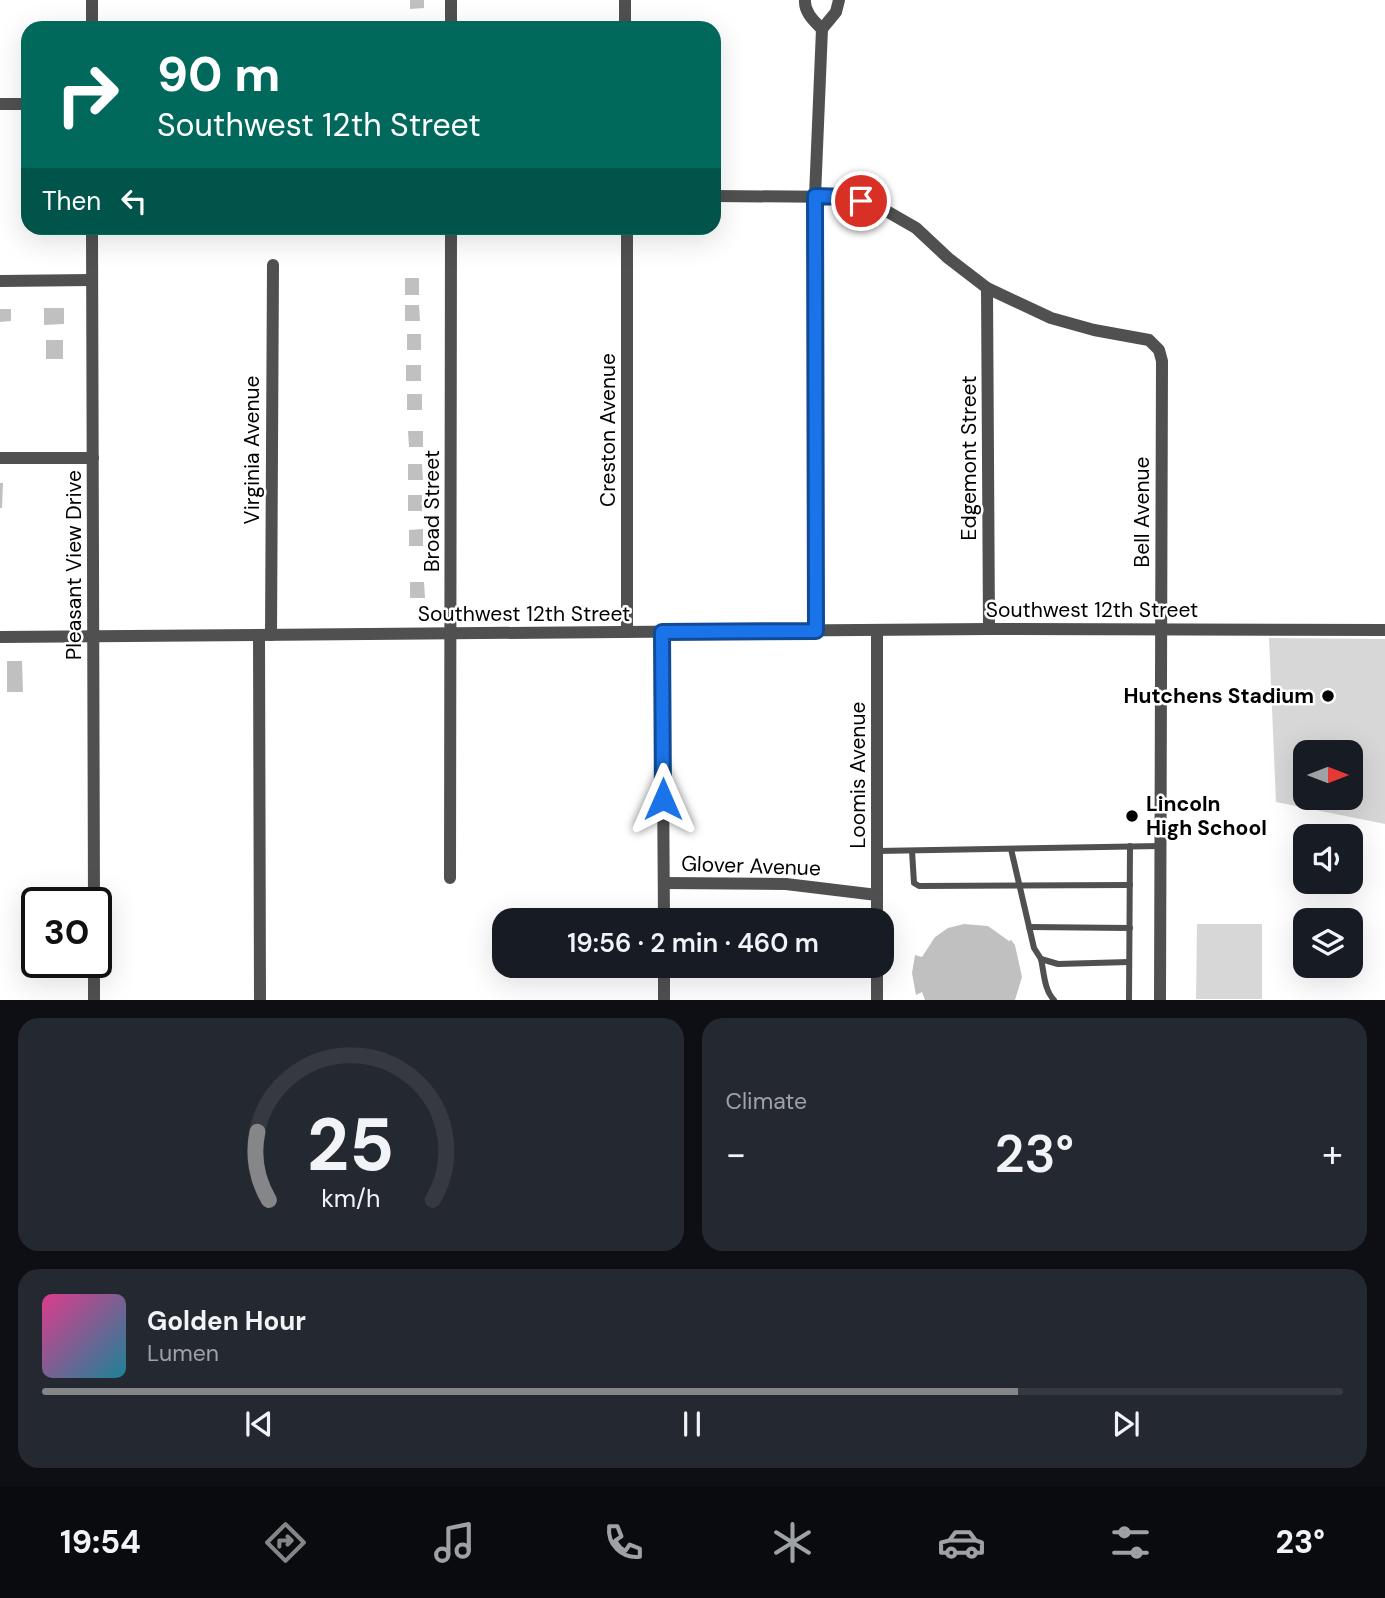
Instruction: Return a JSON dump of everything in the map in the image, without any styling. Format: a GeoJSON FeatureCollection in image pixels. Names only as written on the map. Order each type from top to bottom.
{"type":"FeatureCollection","features":[{"type":"Feature","properties":{"kind":"street"},"geometry":{"type":"LineString","coordinates":[[92,0],[92,21]]}},
{"type":"Feature","properties":{"kind":"street"},"geometry":{"type":"LineString","coordinates":[[451,0],[451,21]]}},
{"type":"Feature","properties":{"kind":"street"},"geometry":{"type":"LineString","coordinates":[[625,0],[625,21]]}},
{"type":"Feature","properties":{"kind":"street"},"geometry":{"type":"LineString","coordinates":[[805,0],[804,5],[810,16],[822,29]]}},
{"type":"Feature","properties":{"kind":"street"},"geometry":{"type":"LineString","coordinates":[[816,631],[815,196],[822,29],[836,12],[839,0]]}},
{"type":"Feature","properties":{"kind":"street"},"geometry":{"type":"LineString","coordinates":[[0,104],[21,104]]}},
{"type":"Feature","properties":{"kind":"street"},"geometry":{"type":"LineString","coordinates":[[721,196],[846,197],[876,205],[916,228],[948,258],[987,288]]}},
{"type":"Feature","properties":{"kind":"street","name":"Pleasant View Drive"},"geometry":{"type":"LineString","coordinates":[[92,235],[94,887]]}},
{"type":"Feature","properties":{"kind":"street","name":"Broad Street"},"geometry":{"type":"LineString","coordinates":[[450,878],[451,235]]}},
{"type":"Feature","properties":{"kind":"street","name":"Creston Avenue"},"geometry":{"type":"LineString","coordinates":[[627,235],[627,632]]}},
{"type":"Feature","properties":{"kind":"street","name":"Virginia Avenue"},"geometry":{"type":"LineString","coordinates":[[260,999],[272,265]]}},
{"type":"Feature","properties":{"kind":"street"},"geometry":{"type":"LineString","coordinates":[[0,281],[92,280]]}},
{"type":"Feature","properties":{"kind":"street","name":"Bell Avenue"},"geometry":{"type":"LineString","coordinates":[[987,288],[1051,317],[1094,330],[1149,340],[1159,350],[1162,361],[1160,999]]}},
{"type":"Feature","properties":{"kind":"street","name":"Edgemont Street"},"geometry":{"type":"LineString","coordinates":[[987,288],[989,629]]}},
{"type":"Feature","properties":{"kind":"street"},"geometry":{"type":"LineString","coordinates":[[0,458],[93,458]]}},
{"type":"Feature","properties":{"kind":"street","name":"Southwest 12th Street"},"geometry":{"type":"LineString","coordinates":[[0,637],[989,629],[1385,630]]}},
{"type":"Feature","properties":{"kind":"street","name":"Loomis Avenue"},"geometry":{"type":"LineString","coordinates":[[877,630],[877,908]]}},
{"type":"Feature","properties":{"kind":"street"},"geometry":{"type":"LineString","coordinates":[[662,632],[664,908]]}},
{"type":"Feature","properties":{"kind":"street","name":"Glover Avenue"},"geometry":{"type":"LineString","coordinates":[[664,883],[786,884],[877,895]]}},
{"type":"Feature","properties":{"kind":"street"},"geometry":{"type":"LineString","coordinates":[[94,978],[94,999]]}},
{"type":"Feature","properties":{"kind":"street"},"geometry":{"type":"LineString","coordinates":[[664,978],[664,999]]}},
{"type":"Feature","properties":{"kind":"street"},"geometry":{"type":"LineString","coordinates":[[877,978],[877,999]]}},
{"type":"Feature","properties":{"kind":"lane"},"geometry":{"type":"LineString","coordinates":[[1129,999],[1130,846]]}},
{"type":"Feature","properties":{"kind":"lane"},"geometry":{"type":"LineString","coordinates":[[877,851],[1160,846]]}},
{"type":"Feature","properties":{"kind":"lane"},"geometry":{"type":"LineString","coordinates":[[1011,849],[1034,948],[1041,960],[1046,987],[1054,999]]}},
{"type":"Feature","properties":{"kind":"lane"},"geometry":{"type":"LineString","coordinates":[[912,851],[914,883],[919,886],[1130,885]]}},
{"type":"Feature","properties":{"kind":"lane"},"geometry":{"type":"LineString","coordinates":[[1029,927],[1130,928]]}},
{"type":"Feature","properties":{"kind":"lane"},"geometry":{"type":"LineString","coordinates":[[1041,960],[1058,964],[1129,962]]}},
{"type":"Feature","properties":{"kind":"shaded area","name":"Hutchens Stadium"},"geometry":{"type":"Polygon","coordinates":[[[1269,638],[1385,639],[1385,824],[1316,810],[1363,810],[1363,740],[1293,740],[1293,805],[1276,802],[1269,638]]]}},
{"type":"Feature","properties":{"kind":"shaded area"},"geometry":{"type":"Polygon","coordinates":[[[1197,924],[1262,924],[1262,999],[1196,999],[1197,924]]]}},
{"type":"Feature","properties":{"kind":"building"},"geometry":{"type":"Polygon","coordinates":[[[410,0],[424,0],[424,8],[410,9],[410,0]]]}},
{"type":"Feature","properties":{"kind":"building"},"geometry":{"type":"Polygon","coordinates":[[[405,278],[419,278],[419,295],[405,295],[405,278]]]}},
{"type":"Feature","properties":{"kind":"building"},"geometry":{"type":"Polygon","coordinates":[[[405,305],[419,305],[420,321],[405,321],[405,305]]]}},
{"type":"Feature","properties":{"kind":"building"},"geometry":{"type":"Polygon","coordinates":[[[44,308],[64,308],[64,324],[44,325],[44,308]]]}},
{"type":"Feature","properties":{"kind":"building"},"geometry":{"type":"Polygon","coordinates":[[[0,309],[11,309],[11,321],[0,322],[0,309]]]}},
{"type":"Feature","properties":{"kind":"building"},"geometry":{"type":"Polygon","coordinates":[[[407,334],[421,334],[421,350],[407,350],[407,334]]]}},
{"type":"Feature","properties":{"kind":"building"},"geometry":{"type":"Polygon","coordinates":[[[46,340],[63,340],[63,359],[46,359],[46,340]]]}},
{"type":"Feature","properties":{"kind":"building"},"geometry":{"type":"Polygon","coordinates":[[[406,365],[421,365],[421,381],[406,381],[406,365]]]}},
{"type":"Feature","properties":{"kind":"building"},"geometry":{"type":"Polygon","coordinates":[[[407,394],[422,394],[422,410],[407,410],[407,394]]]}},
{"type":"Feature","properties":{"kind":"building"},"geometry":{"type":"Polygon","coordinates":[[[408,431],[423,431],[423,447],[409,447],[408,431]]]}},
{"type":"Feature","properties":{"kind":"building"},"geometry":{"type":"Polygon","coordinates":[[[408,464],[422,464],[423,480],[408,480],[408,464]]]}},
{"type":"Feature","properties":{"kind":"building"},"geometry":{"type":"Polygon","coordinates":[[[0,483],[3,483],[2,508],[0,508],[0,483]]]}},
{"type":"Feature","properties":{"kind":"building"},"geometry":{"type":"Polygon","coordinates":[[[408,495],[422,495],[422,511],[408,511],[408,495]]]}},
{"type":"Feature","properties":{"kind":"building"},"geometry":{"type":"Polygon","coordinates":[[[423,529],[423,546],[409,546],[409,530],[423,529]]]}},
{"type":"Feature","properties":{"kind":"building"},"geometry":{"type":"Polygon","coordinates":[[[410,582],[424,582],[425,598],[410,598],[410,582]]]}},
{"type":"Feature","properties":{"kind":"building"},"geometry":{"type":"Polygon","coordinates":[[[7,661],[22,661],[23,692],[7,692],[7,661]]]}},
{"type":"Feature","properties":{"kind":"building"},"geometry":{"type":"Polygon","coordinates":[[[964,924],[988,926],[1015,945],[1022,977],[1015,1000],[925,1000],[922,992],[916,995],[912,973],[915,955],[922,957],[935,937],[948,928],[964,924]]]}},
{"type":"Feature","properties":{"kind":"place","name":"Hutchens Stadium"},"geometry":{"type":"Point","coordinates":[1328,696]}},
{"type":"Feature","properties":{"kind":"place","name":"Lincoln High School"},"geometry":{"type":"Point","coordinates":[1132,816]}},
{"type":"Feature","properties":{"kind":"route"},"geometry":{"type":"LineString","coordinates":[[663,799],[662,632],[816,631],[815,196],[846,197],[861,201]]}}]}
